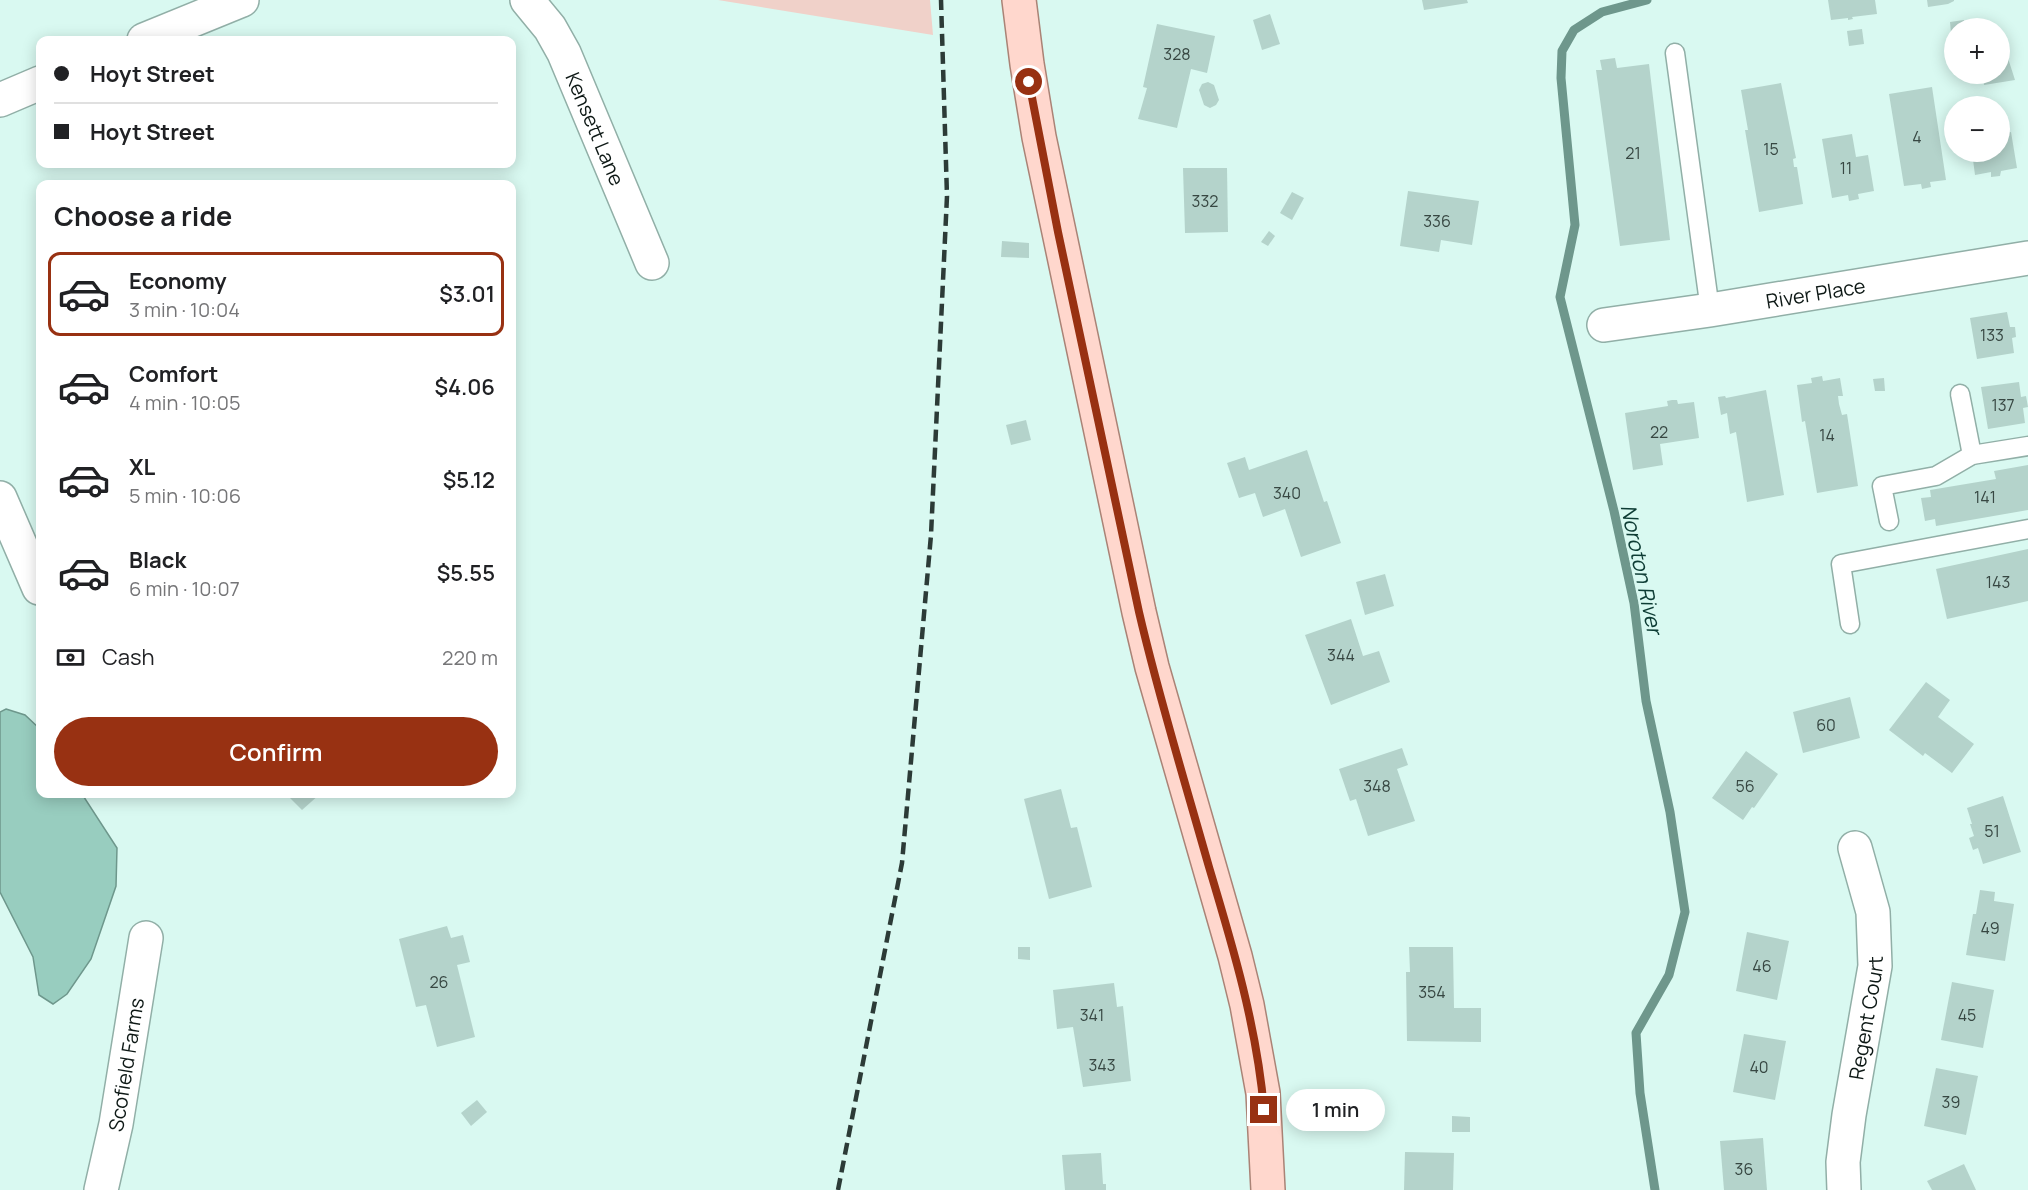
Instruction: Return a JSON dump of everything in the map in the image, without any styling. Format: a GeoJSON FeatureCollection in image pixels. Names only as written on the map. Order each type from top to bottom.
{"type":"FeatureCollection","features":[{"type":"Feature","properties":{"kind":"main road"},"geometry":{"type":"LineString","coordinates":[[1019,0],[1026,64],[1038,137],[1139,612],[1155,678],[1247,1005],[1263,1093],[1268,1190]]}},
{"type":"Feature","properties":{"kind":"street"},"geometry":{"type":"LineString","coordinates":[[154,36],[242,0]]}},
{"type":"Feature","properties":{"kind":"street","name":"Kensett Lane"},"geometry":{"type":"LineString","coordinates":[[527,0],[550,28],[564,53],[652,263]]}},
{"type":"Feature","properties":{"kind":"street"},"geometry":{"type":"LineString","coordinates":[[0,100],[36,85]]}},
{"type":"Feature","properties":{"kind":"street","name":"River Place"},"geometry":{"type":"LineString","coordinates":[[1604,325],[2028,258]]}},
{"type":"Feature","properties":{"kind":"street"},"geometry":{"type":"LineString","coordinates":[[0,498],[36,581]]}},
{"type":"Feature","properties":{"kind":"street","name":"Regent Court"},"geometry":{"type":"LineString","coordinates":[[1844,1190],[1843,1162],[1846,1139],[1875,966],[1873,912],[1855,848]]}},
{"type":"Feature","properties":{"kind":"street","name":"Scofield Farms"},"geometry":{"type":"LineString","coordinates":[[101,1190],[116,1124],[146,938]]}},
{"type":"Feature","properties":{"kind":"lane"},"geometry":{"type":"LineString","coordinates":[[1675,53],[1710,310]]}},
{"type":"Feature","properties":{"kind":"lane"},"geometry":{"type":"LineString","coordinates":[[1960,394],[1972,455]]}},
{"type":"Feature","properties":{"kind":"lane"},"geometry":{"type":"LineString","coordinates":[[1889,521],[1882,486],[1936,476],[1972,455],[2028,446]]}},
{"type":"Feature","properties":{"kind":"lane"},"geometry":{"type":"LineString","coordinates":[[1850,624],[1841,564],[2028,529]]}},
{"type":"Feature","properties":{"kind":"shaded area"},"geometry":{"type":"Polygon","coordinates":[[[718,0],[930,0],[933,35],[718,0]]]}},
{"type":"Feature","properties":{"kind":"shaded area"},"geometry":{"type":"Polygon","coordinates":[[[6,709],[25,715],[36,725],[36,798],[85,798],[117,848],[116,886],[91,959],[67,994],[53,1004],[39,995],[33,957],[0,892],[0,712],[6,709]]]}},
{"type":"Feature","properties":{"kind":"building"},"geometry":{"type":"Polygon","coordinates":[[[1422,0],[1467,0],[1468,3],[1424,10],[1422,0]]]}},
{"type":"Feature","properties":{"kind":"building"},"geometry":{"type":"Polygon","coordinates":[[[1828,0],[1875,0],[1877,14],[1852,17],[1853,19],[1848,20],[1848,18],[1831,20],[1828,0]]]}},
{"type":"Feature","properties":{"kind":"building"},"geometry":{"type":"Polygon","coordinates":[[[1927,0],[1954,0],[1954,1],[1928,7],[1927,0]]]}},
{"type":"Feature","properties":{"kind":"building"},"geometry":{"type":"Polygon","coordinates":[[[1270,14],[1280,44],[1262,50],[1253,20],[1270,14]]]}},
{"type":"Feature","properties":{"kind":"building"},"geometry":{"type":"Polygon","coordinates":[[[1157,24],[1215,36],[1207,73],[1191,69],[1177,128],[1138,119],[1147,88],[1143,87],[1157,24]]]}},
{"type":"Feature","properties":{"kind":"building"},"geometry":{"type":"Polygon","coordinates":[[[1862,29],[1864,44],[1849,46],[1847,31],[1862,29]]]}},
{"type":"Feature","properties":{"kind":"building"},"geometry":{"type":"Polygon","coordinates":[[[1615,58],[1617,68],[1649,64],[1670,240],[1620,246],[1596,70],[1602,70],[1600,60],[1615,58]]]}},
{"type":"Feature","properties":{"kind":"building"},"geometry":{"type":"Polygon","coordinates":[[[2010,64],[2015,80],[2010,81],[2010,64]]]}},
{"type":"Feature","properties":{"kind":"building"},"geometry":{"type":"Polygon","coordinates":[[[1208,82],[1214,85],[1219,100],[1210,108],[1204,105],[1199,90],[1202,84],[1208,82]]]}},
{"type":"Feature","properties":{"kind":"building"},"geometry":{"type":"Polygon","coordinates":[[[1781,83],[1796,158],[1793,159],[1794,167],[1797,167],[1803,204],[1759,212],[1745,130],[1748,130],[1741,90],[1781,83]]]}},
{"type":"Feature","properties":{"kind":"building"},"geometry":{"type":"Polygon","coordinates":[[[1932,87],[1946,180],[1930,182],[1931,187],[1922,189],[1921,184],[1904,186],[1889,94],[1932,87]]]}},
{"type":"Feature","properties":{"kind":"building"},"geometry":{"type":"Polygon","coordinates":[[[2010,132],[2017,168],[2001,171],[2000,176],[1991,177],[1991,172],[1975,175],[1973,162],[2010,162],[2010,132]]]}},
{"type":"Feature","properties":{"kind":"building"},"geometry":{"type":"Polygon","coordinates":[[[1852,134],[1856,157],[1868,155],[1874,191],[1858,194],[1859,199],[1849,201],[1848,195],[1832,198],[1822,139],[1852,134]]]}},
{"type":"Feature","properties":{"kind":"building"},"geometry":{"type":"Polygon","coordinates":[[[1183,168],[1227,168],[1228,232],[1185,233],[1183,168]]]}},
{"type":"Feature","properties":{"kind":"building"},"geometry":{"type":"Polygon","coordinates":[[[1408,191],[1479,201],[1472,245],[1441,240],[1439,252],[1400,246],[1408,191]]]}},
{"type":"Feature","properties":{"kind":"building"},"geometry":{"type":"Polygon","coordinates":[[[1292,192],[1304,198],[1292,220],[1280,213],[1292,192]]]}},
{"type":"Feature","properties":{"kind":"building"},"geometry":{"type":"Polygon","coordinates":[[[1269,231],[1275,236],[1268,246],[1261,242],[1269,231]]]}},
{"type":"Feature","properties":{"kind":"building"},"geometry":{"type":"Polygon","coordinates":[[[1002,241],[1029,243],[1029,258],[1001,257],[1002,241]]]}},
{"type":"Feature","properties":{"kind":"building"},"geometry":{"type":"Polygon","coordinates":[[[2007,312],[2010,327],[2015,327],[2016,337],[2012,338],[2014,353],[1977,359],[1970,318],[2007,312]]]}},
{"type":"Feature","properties":{"kind":"building"},"geometry":{"type":"Polygon","coordinates":[[[1822,376],[1823,381],[1840,378],[1843,396],[1838,396],[1839,404],[1842,415],[1847,414],[1858,486],[1817,493],[1805,421],[1802,422],[1797,385],[1812,383],[1811,378],[1822,376]]]}},
{"type":"Feature","properties":{"kind":"building"},"geometry":{"type":"Polygon","coordinates":[[[1884,378],[1885,391],[1875,391],[1873,379],[1884,378]]]}},
{"type":"Feature","properties":{"kind":"building"},"geometry":{"type":"Polygon","coordinates":[[[2019,382],[2021,397],[2026,396],[2028,407],[2023,408],[2025,423],[1988,429],[1981,387],[2019,382]]]}},
{"type":"Feature","properties":{"kind":"building"},"geometry":{"type":"Polygon","coordinates":[[[1766,390],[1784,495],[1747,502],[1736,432],[1730,434],[1727,413],[1721,415],[1718,397],[1725,396],[1726,398],[1766,390]]]}},
{"type":"Feature","properties":{"kind":"building"},"geometry":{"type":"Polygon","coordinates":[[[1677,400],[1678,404],[1694,402],[1699,438],[1660,444],[1663,465],[1633,470],[1625,413],[1668,406],[1667,401],[1677,400]]]}},
{"type":"Feature","properties":{"kind":"building"},"geometry":{"type":"Polygon","coordinates":[[[1026,420],[1031,440],[1011,445],[1006,425],[1026,420]]]}},
{"type":"Feature","properties":{"kind":"building"},"geometry":{"type":"Polygon","coordinates":[[[1307,450],[1324,502],[1327,501],[1341,543],[1301,557],[1285,509],[1263,517],[1255,493],[1239,498],[1227,463],[1245,457],[1249,470],[1307,450]]]}},
{"type":"Feature","properties":{"kind":"building"},"geometry":{"type":"Polygon","coordinates":[[[2028,465],[2028,510],[1936,526],[1935,519],[1925,521],[1921,498],[1931,497],[1930,490],[1996,479],[1994,471],[2028,465]]]}},
{"type":"Feature","properties":{"kind":"building"},"geometry":{"type":"Polygon","coordinates":[[[2028,549],[2028,601],[1947,619],[1936,569],[2028,549]]]}},
{"type":"Feature","properties":{"kind":"building"},"geometry":{"type":"Polygon","coordinates":[[[1385,574],[1394,606],[1365,615],[1356,582],[1385,574]]]}},
{"type":"Feature","properties":{"kind":"building"},"geometry":{"type":"Polygon","coordinates":[[[1351,619],[1363,656],[1379,651],[1390,682],[1331,705],[1305,635],[1351,619]]]}},
{"type":"Feature","properties":{"kind":"building"},"geometry":{"type":"Polygon","coordinates":[[[1926,682],[1950,700],[1938,717],[1974,744],[1952,773],[1925,753],[1923,756],[1889,730],[1926,682]]]}},
{"type":"Feature","properties":{"kind":"building"},"geometry":{"type":"Polygon","coordinates":[[[1850,697],[1860,738],[1803,753],[1793,712],[1850,697]]]}},
{"type":"Feature","properties":{"kind":"building"},"geometry":{"type":"Polygon","coordinates":[[[1402,748],[1408,765],[1397,769],[1415,821],[1368,836],[1356,799],[1350,801],[1339,769],[1402,748]]]}},
{"type":"Feature","properties":{"kind":"building"},"geometry":{"type":"Polygon","coordinates":[[[1746,751],[1778,774],[1743,820],[1712,798],[1746,751]]]}},
{"type":"Feature","properties":{"kind":"building"},"geometry":{"type":"Polygon","coordinates":[[[1061,789],[1071,828],[1077,827],[1092,887],[1049,899],[1024,799],[1061,789]]]}},
{"type":"Feature","properties":{"kind":"building"},"geometry":{"type":"Polygon","coordinates":[[[2003,796],[2021,852],[1983,864],[1978,848],[1973,850],[1969,838],[1974,836],[1967,808],[2003,796]]]}},
{"type":"Feature","properties":{"kind":"building"},"geometry":{"type":"Polygon","coordinates":[[[290,798],[316,798],[302,810],[290,798]]]}},
{"type":"Feature","properties":{"kind":"building"},"geometry":{"type":"Polygon","coordinates":[[[1980,890],[1995,892],[1994,901],[2014,904],[2005,961],[1966,955],[1980,890]]]}},
{"type":"Feature","properties":{"kind":"building"},"geometry":{"type":"Polygon","coordinates":[[[447,926],[451,938],[463,935],[470,962],[457,965],[475,1037],[437,1047],[426,1005],[416,1007],[399,939],[447,926]]]}},
{"type":"Feature","properties":{"kind":"building"},"geometry":{"type":"Polygon","coordinates":[[[1747,932],[1789,941],[1777,1000],[1736,991],[1747,932]]]}},
{"type":"Feature","properties":{"kind":"building"},"geometry":{"type":"Polygon","coordinates":[[[1018,947],[1030,947],[1030,960],[1018,959],[1018,947]]]}},
{"type":"Feature","properties":{"kind":"building"},"geometry":{"type":"Polygon","coordinates":[[[1409,947],[1453,947],[1454,1008],[1481,1008],[1481,1042],[1407,1041],[1406,972],[1410,972],[1409,947]]]}},
{"type":"Feature","properties":{"kind":"building"},"geometry":{"type":"Polygon","coordinates":[[[1952,982],[1994,990],[1983,1048],[1941,1040],[1952,982]]]}},
{"type":"Feature","properties":{"kind":"building"},"geometry":{"type":"Polygon","coordinates":[[[1114,983],[1117,1007],[1123,1006],[1131,1081],[1083,1087],[1073,1027],[1057,1029],[1053,990],[1114,983]]]}},
{"type":"Feature","properties":{"kind":"building"},"geometry":{"type":"Polygon","coordinates":[[[1744,1034],[1786,1041],[1775,1100],[1733,1092],[1744,1034]]]}},
{"type":"Feature","properties":{"kind":"building"},"geometry":{"type":"Polygon","coordinates":[[[1936,1068],[1978,1076],[1966,1135],[1924,1126],[1936,1068]]]}},
{"type":"Feature","properties":{"kind":"building"},"geometry":{"type":"Polygon","coordinates":[[[477,1100],[487,1112],[471,1126],[461,1113],[477,1100]]]}},
{"type":"Feature","properties":{"kind":"building"},"geometry":{"type":"Polygon","coordinates":[[[1452,1116],[1470,1117],[1470,1132],[1452,1132],[1452,1116]]]}},
{"type":"Feature","properties":{"kind":"building"},"geometry":{"type":"Polygon","coordinates":[[[1763,1138],[1767,1190],[1724,1190],[1720,1141],[1763,1138]]]}},
{"type":"Feature","properties":{"kind":"building"},"geometry":{"type":"Polygon","coordinates":[[[1405,1152],[1454,1153],[1453,1190],[1404,1190],[1405,1152]]]}},
{"type":"Feature","properties":{"kind":"building"},"geometry":{"type":"Polygon","coordinates":[[[1101,1153],[1103,1184],[1106,1184],[1106,1190],[1065,1190],[1062,1155],[1101,1153]]]}},
{"type":"Feature","properties":{"kind":"building"},"geometry":{"type":"Polygon","coordinates":[[[1964,1164],[1976,1190],[1932,1190],[1927,1181],[1964,1164]]]}},
{"type":"Feature","properties":{"kind":"waterway","name":"Noroton River"},"geometry":{"type":"LineString","coordinates":[[1647,0],[1602,12],[1574,30],[1562,51],[1561,78],[1575,225],[1560,297],[1614,511],[1634,603],[1646,701],[1670,812],[1685,912],[1669,975],[1636,1033],[1640,1093],[1655,1190]]}},
{"type":"Feature","properties":{"kind":"railway"},"geometry":{"type":"LineString","coordinates":[[838,1190],[902,863],[931,535],[947,196],[941,0]]}},
{"type":"Feature","properties":{"kind":"route"},"geometry":{"type":"LineString","coordinates":[[1029,82],[1038,137],[1139,612],[1152,667],[1235,956],[1254,1039],[1264,1110]]}}]}
